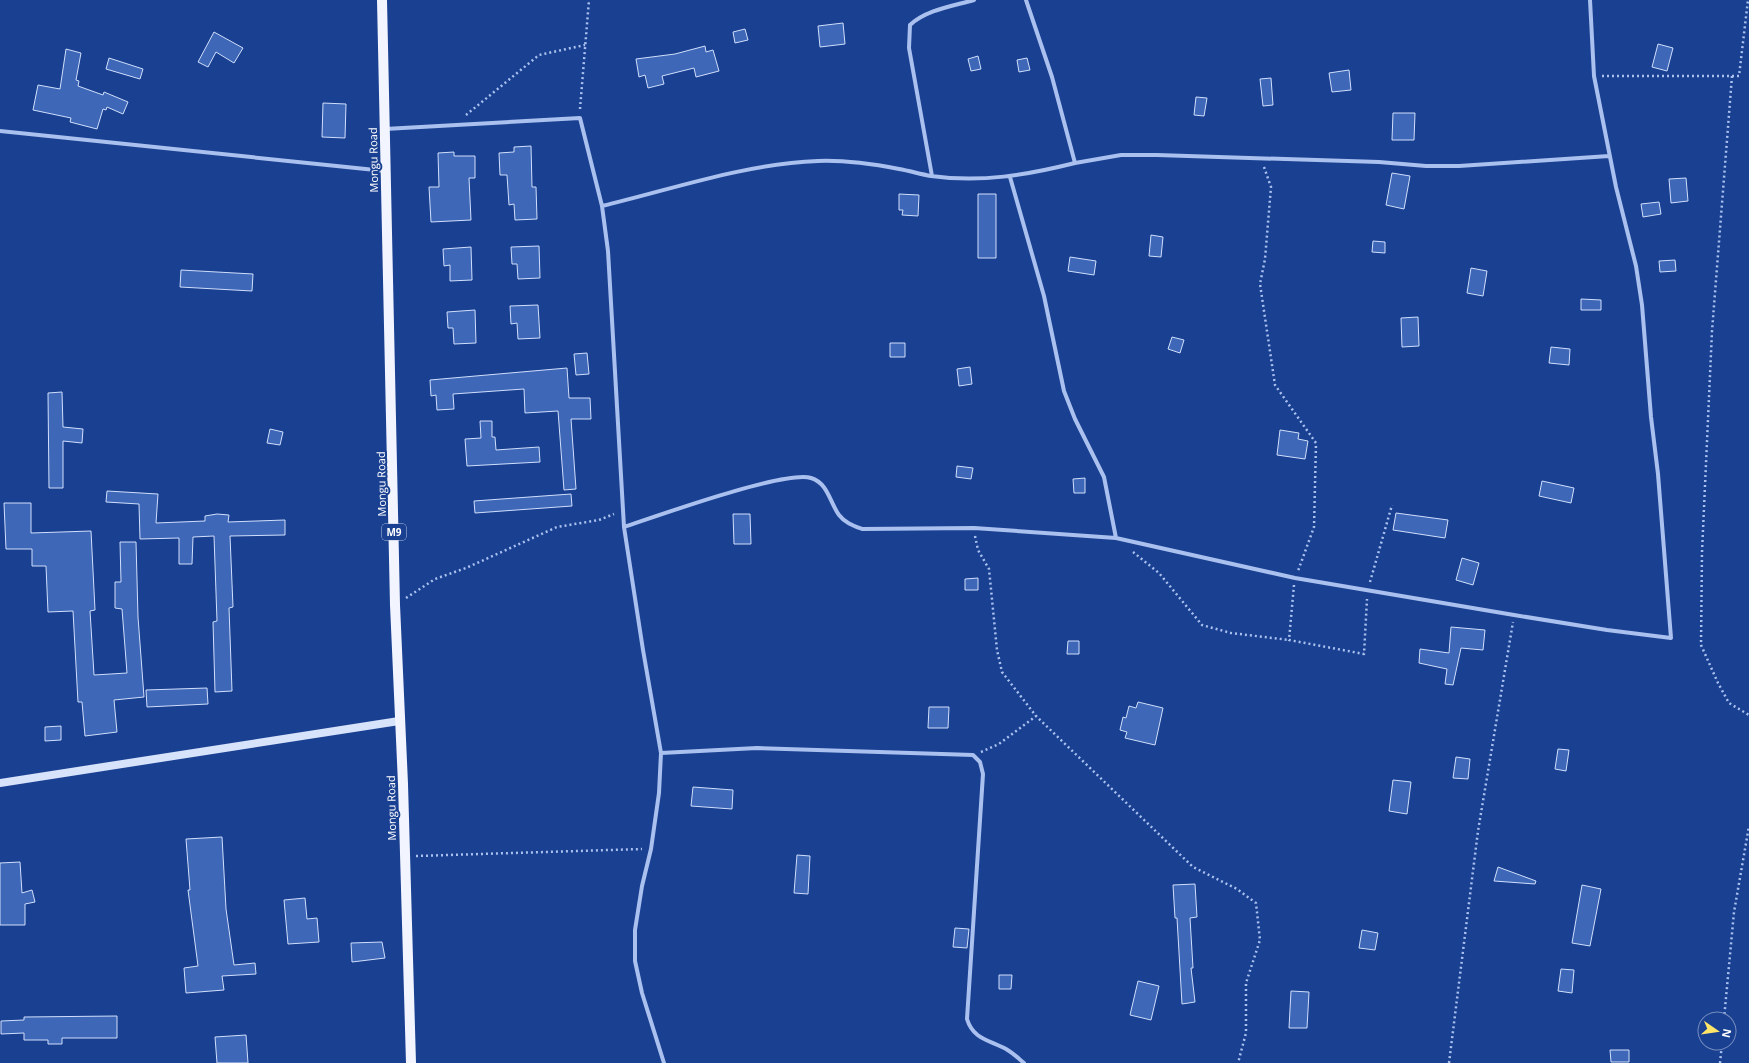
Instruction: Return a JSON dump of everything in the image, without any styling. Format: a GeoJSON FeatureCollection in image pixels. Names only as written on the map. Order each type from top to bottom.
{"type":"FeatureCollection","features":[{"type":"Feature","properties":{"kind":"main road","name":"Mongu Road"},"geometry":{"type":"LineString","coordinates":[[382,0],[395,605],[403,784],[411,1063]]}},
{"type":"Feature","properties":{"kind":"street"},"geometry":{"type":"LineString","coordinates":[[932,176],[910,48],[910,25],[916,19],[928,14],[974,0]]}},
{"type":"Feature","properties":{"kind":"street"},"geometry":{"type":"LineString","coordinates":[[1026,0],[1052,77],[1075,162]]}},
{"type":"Feature","properties":{"kind":"street"},"geometry":{"type":"LineString","coordinates":[[624,527],[758,485],[799,476],[822,482],[840,516],[849,524],[862,529],[974,528],[1116,538],[1295,578],[1607,630],[1671,638],[1658,474],[1651,417],[1642,304],[1636,266],[1609,156],[1594,76],[1590,0]]}},
{"type":"Feature","properties":{"kind":"street"},"geometry":{"type":"LineString","coordinates":[[385,129],[580,118],[602,206],[608,251],[624,527],[661,753],[659,793],[651,849],[642,886],[636,930],[635,961],[642,993],[664,1063]]}},
{"type":"Feature","properties":{"kind":"street"},"geometry":{"type":"LineString","coordinates":[[0,131],[385,171]]}},
{"type":"Feature","properties":{"kind":"street"},"geometry":{"type":"LineString","coordinates":[[602,206],[734,172],[783,164],[818,161],[858,163],[932,176],[1010,177],[1075,162],[1121,155],[1260,157],[1379,162],[1426,166],[1459,166],[1609,156]]}},
{"type":"Feature","properties":{"kind":"street"},"geometry":{"type":"LineString","coordinates":[[1010,177],[1044,296],[1064,391],[1075,419],[1104,477],[1116,538]]}},
{"type":"Feature","properties":{"kind":"street"},"geometry":{"type":"LineString","coordinates":[[0,783],[399,721]]}},
{"type":"Feature","properties":{"kind":"street"},"geometry":{"type":"LineString","coordinates":[[661,753],[757,748],[973,755],[980,762],[983,774],[967,1019],[970,1029],[977,1036],[1008,1050],[1024,1063]]}},
{"type":"Feature","properties":{"kind":"path"},"geometry":{"type":"LineString","coordinates":[[580,118],[589,0]]}},
{"type":"Feature","properties":{"kind":"path"},"geometry":{"type":"LineString","coordinates":[[1594,76],[1739,76],[1748,0]]}},
{"type":"Feature","properties":{"kind":"path"},"geometry":{"type":"LineString","coordinates":[[454,126],[539,55],[585,46]]}},
{"type":"Feature","properties":{"kind":"path"},"geometry":{"type":"LineString","coordinates":[[1732,76],[1712,331],[1702,552],[1700,645],[1729,703],[1749,715]]}},
{"type":"Feature","properties":{"kind":"path"},"geometry":{"type":"LineString","coordinates":[[1260,157],[1271,187],[1265,259],[1260,284],[1275,385],[1316,443],[1314,527],[1295,578],[1289,640]]}},
{"type":"Feature","properties":{"kind":"path"},"geometry":{"type":"LineString","coordinates":[[1116,538],[1159,573],[1202,624],[1231,633],[1289,640],[1364,654],[1367,590],[1392,506]]}},
{"type":"Feature","properties":{"kind":"path"},"geometry":{"type":"LineString","coordinates":[[395,605],[435,579],[466,568],[557,527],[598,520],[615,514],[624,527]]}},
{"type":"Feature","properties":{"kind":"path"},"geometry":{"type":"LineString","coordinates":[[974,528],[978,550],[988,569],[997,650],[1002,672],[1036,716],[1193,867],[1237,889],[1256,903],[1260,940],[1246,983],[1246,1033],[1238,1063]]}},
{"type":"Feature","properties":{"kind":"path"},"geometry":{"type":"LineString","coordinates":[[1449,1063],[1478,831],[1514,615]]}},
{"type":"Feature","properties":{"kind":"path"},"geometry":{"type":"LineString","coordinates":[[973,755],[999,744],[1036,716]]}},
{"type":"Feature","properties":{"kind":"path"},"geometry":{"type":"LineString","coordinates":[[1725,1011],[1734,912],[1749,826]]}},
{"type":"Feature","properties":{"kind":"path"},"geometry":{"type":"LineString","coordinates":[[404,856],[651,849]]}},
{"type":"Feature","properties":{"kind":"path"},"geometry":{"type":"LineString","coordinates":[[1720,1063],[1721,1051]]}},
{"type":"Feature","properties":{"kind":"building"},"geometry":{"type":"Polygon","coordinates":[[[843,23],[845,44],[820,47],[818,26],[843,23]]]}},
{"type":"Feature","properties":{"kind":"building"},"geometry":{"type":"Polygon","coordinates":[[[745,29],[748,40],[735,43],[733,32],[745,29]]]}},
{"type":"Feature","properties":{"kind":"building"},"geometry":{"type":"Polygon","coordinates":[[[214,32],[243,48],[234,63],[216,52],[208,67],[198,62],[214,32]]]}},
{"type":"Feature","properties":{"kind":"building"},"geometry":{"type":"Polygon","coordinates":[[[1658,44],[1673,48],[1667,71],[1652,67],[1658,44]]]}},
{"type":"Feature","properties":{"kind":"building"},"geometry":{"type":"Polygon","coordinates":[[[705,46],[706,52],[713,50],[719,71],[696,77],[694,68],[662,76],[664,84],[648,88],[645,75],[639,77],[636,59],[675,54],[705,46]]]}},
{"type":"Feature","properties":{"kind":"building"},"geometry":{"type":"Polygon","coordinates":[[[66,49],[81,53],[76,80],[79,81],[78,86],[103,95],[104,92],[128,102],[123,114],[107,107],[106,110],[103,109],[97,129],[70,122],[71,118],[33,110],[38,85],[60,89],[66,49]]]}},
{"type":"Feature","properties":{"kind":"building"},"geometry":{"type":"Polygon","coordinates":[[[978,56],[981,69],[971,71],[968,59],[978,56]]]}},
{"type":"Feature","properties":{"kind":"building"},"geometry":{"type":"Polygon","coordinates":[[[109,58],[143,69],[140,79],[106,69],[109,58]]]}},
{"type":"Feature","properties":{"kind":"building"},"geometry":{"type":"Polygon","coordinates":[[[1027,58],[1030,70],[1019,72],[1017,60],[1027,58]]]}},
{"type":"Feature","properties":{"kind":"building"},"geometry":{"type":"Polygon","coordinates":[[[1349,70],[1351,90],[1332,92],[1329,73],[1349,70]]]}},
{"type":"Feature","properties":{"kind":"building"},"geometry":{"type":"Polygon","coordinates":[[[1271,78],[1273,105],[1263,106],[1260,79],[1271,78]]]}},
{"type":"Feature","properties":{"kind":"building"},"geometry":{"type":"Polygon","coordinates":[[[1196,97],[1207,98],[1204,116],[1194,115],[1196,97]]]}},
{"type":"Feature","properties":{"kind":"building"},"geometry":{"type":"Polygon","coordinates":[[[323,103],[346,104],[345,138],[322,137],[323,103]]]}},
{"type":"Feature","properties":{"kind":"building"},"geometry":{"type":"Polygon","coordinates":[[[1393,113],[1415,113],[1414,140],[1392,140],[1393,113]]]}},
{"type":"Feature","properties":{"kind":"building"},"geometry":{"type":"Polygon","coordinates":[[[531,146],[532,187],[536,187],[537,219],[515,220],[514,204],[509,205],[507,175],[500,175],[499,153],[514,152],[514,147],[531,146]]]}},
{"type":"Feature","properties":{"kind":"building"},"geometry":{"type":"Polygon","coordinates":[[[454,152],[454,156],[475,156],[475,178],[469,178],[471,220],[431,222],[429,187],[439,187],[438,153],[454,152]]]}},
{"type":"Feature","properties":{"kind":"building"},"geometry":{"type":"Polygon","coordinates":[[[1392,173],[1410,176],[1404,209],[1386,205],[1392,173]]]}},
{"type":"Feature","properties":{"kind":"building"},"geometry":{"type":"Polygon","coordinates":[[[1686,178],[1688,201],[1671,203],[1669,179],[1686,178]]]}},
{"type":"Feature","properties":{"kind":"building"},"geometry":{"type":"Polygon","coordinates":[[[899,194],[919,195],[918,216],[902,215],[903,210],[899,210],[899,194]]]}},
{"type":"Feature","properties":{"kind":"building"},"geometry":{"type":"Polygon","coordinates":[[[978,194],[996,194],[996,258],[978,258],[978,194]]]}},
{"type":"Feature","properties":{"kind":"building"},"geometry":{"type":"Polygon","coordinates":[[[1659,202],[1661,214],[1643,217],[1641,204],[1659,202]]]}},
{"type":"Feature","properties":{"kind":"building"},"geometry":{"type":"Polygon","coordinates":[[[1151,235],[1163,237],[1161,257],[1149,256],[1151,235]]]}},
{"type":"Feature","properties":{"kind":"building"},"geometry":{"type":"Polygon","coordinates":[[[1373,241],[1385,242],[1385,253],[1372,252],[1373,241]]]}},
{"type":"Feature","properties":{"kind":"building"},"geometry":{"type":"Polygon","coordinates":[[[539,246],[540,278],[518,279],[517,264],[512,264],[511,247],[539,246]]]}},
{"type":"Feature","properties":{"kind":"building"},"geometry":{"type":"Polygon","coordinates":[[[471,247],[472,280],[450,281],[450,265],[444,266],[443,249],[471,247]]]}},
{"type":"Feature","properties":{"kind":"building"},"geometry":{"type":"Polygon","coordinates":[[[1070,257],[1096,261],[1094,275],[1068,271],[1070,257]]]}},
{"type":"Feature","properties":{"kind":"building"},"geometry":{"type":"Polygon","coordinates":[[[1675,260],[1676,271],[1660,272],[1659,261],[1675,260]]]}},
{"type":"Feature","properties":{"kind":"building"},"geometry":{"type":"Polygon","coordinates":[[[1471,268],[1487,271],[1483,296],[1467,293],[1471,268]]]}},
{"type":"Feature","properties":{"kind":"building"},"geometry":{"type":"Polygon","coordinates":[[[181,270],[253,274],[252,291],[180,287],[181,270]]]}},
{"type":"Feature","properties":{"kind":"building"},"geometry":{"type":"Polygon","coordinates":[[[1581,299],[1601,300],[1601,310],[1581,310],[1581,299]]]}},
{"type":"Feature","properties":{"kind":"building"},"geometry":{"type":"Polygon","coordinates":[[[538,305],[540,338],[518,339],[517,323],[511,324],[510,306],[538,305]]]}},
{"type":"Feature","properties":{"kind":"building"},"geometry":{"type":"Polygon","coordinates":[[[475,310],[476,343],[454,344],[453,328],[448,328],[447,312],[475,310]]]}},
{"type":"Feature","properties":{"kind":"building"},"geometry":{"type":"Polygon","coordinates":[[[1418,317],[1419,346],[1402,347],[1401,318],[1418,317]]]}},
{"type":"Feature","properties":{"kind":"building"},"geometry":{"type":"Polygon","coordinates":[[[1172,337],[1184,340],[1180,353],[1168,349],[1172,337]]]}},
{"type":"Feature","properties":{"kind":"building"},"geometry":{"type":"Polygon","coordinates":[[[890,343],[905,343],[905,357],[890,357],[890,343]]]}},
{"type":"Feature","properties":{"kind":"building"},"geometry":{"type":"Polygon","coordinates":[[[1551,347],[1570,349],[1569,365],[1549,363],[1551,347]]]}},
{"type":"Feature","properties":{"kind":"building"},"geometry":{"type":"Polygon","coordinates":[[[587,353],[589,374],[576,375],[574,354],[587,353]]]}},
{"type":"Feature","properties":{"kind":"building"},"geometry":{"type":"Polygon","coordinates":[[[970,367],[972,384],[959,386],[957,369],[970,367]]]}},
{"type":"Feature","properties":{"kind":"building"},"geometry":{"type":"Polygon","coordinates":[[[567,368],[569,398],[590,398],[591,419],[571,419],[576,489],[564,490],[558,411],[525,413],[524,389],[453,394],[454,409],[437,410],[436,395],[431,396],[430,380],[567,368]]]}},
{"type":"Feature","properties":{"kind":"building"},"geometry":{"type":"Polygon","coordinates":[[[62,392],[63,427],[83,429],[82,443],[63,441],[63,488],[49,488],[48,393],[62,392]]]}},
{"type":"Feature","properties":{"kind":"building"},"geometry":{"type":"Polygon","coordinates":[[[480,421],[492,421],[492,437],[495,437],[496,450],[539,447],[540,462],[467,466],[465,439],[481,438],[480,421]]]}},
{"type":"Feature","properties":{"kind":"building"},"geometry":{"type":"Polygon","coordinates":[[[270,429],[283,432],[280,445],[267,443],[270,429]]]}},
{"type":"Feature","properties":{"kind":"building"},"geometry":{"type":"Polygon","coordinates":[[[1280,430],[1299,433],[1298,439],[1308,441],[1305,459],[1277,455],[1280,430]]]}},
{"type":"Feature","properties":{"kind":"building"},"geometry":{"type":"Polygon","coordinates":[[[957,466],[973,468],[971,479],[956,477],[957,466]]]}},
{"type":"Feature","properties":{"kind":"building"},"geometry":{"type":"Polygon","coordinates":[[[1085,478],[1085,493],[1074,493],[1073,479],[1085,478]]]}},
{"type":"Feature","properties":{"kind":"building"},"geometry":{"type":"Polygon","coordinates":[[[1542,481],[1574,488],[1571,503],[1539,496],[1542,481]]]}},
{"type":"Feature","properties":{"kind":"building"},"geometry":{"type":"Polygon","coordinates":[[[107,491],[158,494],[156,523],[205,521],[205,516],[217,514],[229,515],[228,522],[285,520],[285,535],[230,536],[233,607],[229,608],[232,691],[215,692],[213,622],[217,621],[214,536],[193,537],[192,564],[179,564],[179,538],[140,539],[139,504],[106,502],[107,491]]]}},
{"type":"Feature","properties":{"kind":"building"},"geometry":{"type":"Polygon","coordinates":[[[571,494],[572,506],[475,513],[474,501],[571,494]]]}},
{"type":"Feature","properties":{"kind":"building"},"geometry":{"type":"Polygon","coordinates":[[[4,503],[31,503],[31,533],[91,531],[95,610],[90,611],[94,675],[127,673],[122,609],[115,608],[115,582],[121,582],[120,542],[136,542],[138,617],[144,697],[114,700],[117,732],[85,736],[82,702],[78,702],[73,611],[48,612],[46,566],[32,566],[32,549],[6,549],[4,503]]]}},
{"type":"Feature","properties":{"kind":"building"},"geometry":{"type":"Polygon","coordinates":[[[1396,513],[1448,520],[1445,538],[1393,530],[1396,513]]]}},
{"type":"Feature","properties":{"kind":"building"},"geometry":{"type":"Polygon","coordinates":[[[733,514],[750,514],[751,544],[734,544],[733,514]]]}},
{"type":"Feature","properties":{"kind":"building"},"geometry":{"type":"Polygon","coordinates":[[[1462,558],[1479,563],[1473,585],[1456,580],[1462,558]]]}},
{"type":"Feature","properties":{"kind":"building"},"geometry":{"type":"Polygon","coordinates":[[[978,578],[978,590],[965,590],[965,579],[978,578]]]}},
{"type":"Feature","properties":{"kind":"building"},"geometry":{"type":"Polygon","coordinates":[[[1451,627],[1485,630],[1483,650],[1461,648],[1453,685],[1445,684],[1447,669],[1419,663],[1420,649],[1449,653],[1451,627]]]}},
{"type":"Feature","properties":{"kind":"building"},"geometry":{"type":"Polygon","coordinates":[[[1068,641],[1079,641],[1079,654],[1067,654],[1068,641]]]}},
{"type":"Feature","properties":{"kind":"building"},"geometry":{"type":"Polygon","coordinates":[[[207,688],[208,704],[147,707],[146,690],[207,688]]]}},
{"type":"Feature","properties":{"kind":"building"},"geometry":{"type":"Polygon","coordinates":[[[1138,702],[1163,708],[1155,745],[1125,738],[1127,732],[1120,730],[1123,717],[1126,718],[1129,706],[1136,708],[1138,702]]]}},
{"type":"Feature","properties":{"kind":"building"},"geometry":{"type":"Polygon","coordinates":[[[929,707],[949,707],[948,728],[928,728],[929,707]]]}},
{"type":"Feature","properties":{"kind":"building"},"geometry":{"type":"Polygon","coordinates":[[[61,726],[61,740],[45,741],[45,727],[61,726]]]}},
{"type":"Feature","properties":{"kind":"building"},"geometry":{"type":"Polygon","coordinates":[[[1558,749],[1569,750],[1566,771],[1555,769],[1558,749]]]}},
{"type":"Feature","properties":{"kind":"building"},"geometry":{"type":"Polygon","coordinates":[[[1456,757],[1470,759],[1468,779],[1453,778],[1456,757]]]}},
{"type":"Feature","properties":{"kind":"building"},"geometry":{"type":"Polygon","coordinates":[[[1393,780],[1411,782],[1407,814],[1389,811],[1393,780]]]}},
{"type":"Feature","properties":{"kind":"building"},"geometry":{"type":"Polygon","coordinates":[[[693,787],[733,790],[732,809],[691,806],[693,787]]]}},
{"type":"Feature","properties":{"kind":"building"},"geometry":{"type":"Polygon","coordinates":[[[222,837],[226,909],[234,965],[255,963],[256,974],[222,976],[224,990],[186,993],[184,968],[198,966],[188,890],[190,890],[186,839],[222,837]]]}},
{"type":"Feature","properties":{"kind":"building"},"geometry":{"type":"Polygon","coordinates":[[[797,855],[810,856],[808,894],[794,893],[797,855]]]}},
{"type":"Feature","properties":{"kind":"building"},"geometry":{"type":"Polygon","coordinates":[[[20,862],[22,893],[32,890],[35,902],[25,904],[25,925],[0,925],[0,863],[20,862]]]}},
{"type":"Feature","properties":{"kind":"building"},"geometry":{"type":"Polygon","coordinates":[[[1498,867],[1536,881],[1535,884],[1494,881],[1498,867]]]}},
{"type":"Feature","properties":{"kind":"building"},"geometry":{"type":"Polygon","coordinates":[[[1195,884],[1197,917],[1190,918],[1193,968],[1191,968],[1195,1002],[1182,1004],[1177,918],[1175,918],[1173,885],[1195,884]]]}},
{"type":"Feature","properties":{"kind":"building"},"geometry":{"type":"Polygon","coordinates":[[[1582,885],[1601,889],[1590,946],[1572,943],[1582,885]]]}},
{"type":"Feature","properties":{"kind":"building"},"geometry":{"type":"Polygon","coordinates":[[[305,898],[307,919],[317,918],[319,942],[288,944],[284,900],[305,898]]]}},
{"type":"Feature","properties":{"kind":"building"},"geometry":{"type":"Polygon","coordinates":[[[955,928],[969,929],[967,948],[953,947],[955,928]]]}},
{"type":"Feature","properties":{"kind":"building"},"geometry":{"type":"Polygon","coordinates":[[[1362,930],[1378,933],[1375,950],[1359,948],[1362,930]]]}},
{"type":"Feature","properties":{"kind":"building"},"geometry":{"type":"Polygon","coordinates":[[[382,942],[385,958],[352,962],[351,943],[382,942]]]}},
{"type":"Feature","properties":{"kind":"building"},"geometry":{"type":"Polygon","coordinates":[[[1561,969],[1574,970],[1572,993],[1558,991],[1561,969]]]}},
{"type":"Feature","properties":{"kind":"building"},"geometry":{"type":"Polygon","coordinates":[[[999,975],[1012,975],[1011,989],[999,989],[999,975]]]}},
{"type":"Feature","properties":{"kind":"building"},"geometry":{"type":"Polygon","coordinates":[[[1138,981],[1159,986],[1151,1020],[1130,1015],[1138,981]]]}},
{"type":"Feature","properties":{"kind":"building"},"geometry":{"type":"Polygon","coordinates":[[[1291,991],[1309,992],[1307,1028],[1289,1028],[1291,991]]]}},
{"type":"Feature","properties":{"kind":"building"},"geometry":{"type":"Polygon","coordinates":[[[117,1016],[117,1038],[62,1038],[62,1044],[48,1044],[48,1040],[24,1040],[24,1033],[1,1034],[1,1021],[24,1020],[24,1017],[117,1016]]]}},
{"type":"Feature","properties":{"kind":"building"},"geometry":{"type":"Polygon","coordinates":[[[246,1035],[248,1063],[217,1063],[215,1037],[246,1035]]]}},
{"type":"Feature","properties":{"kind":"building"},"geometry":{"type":"Polygon","coordinates":[[[1610,1050],[1629,1050],[1629,1062],[1611,1062],[1610,1050]]]}}]}
